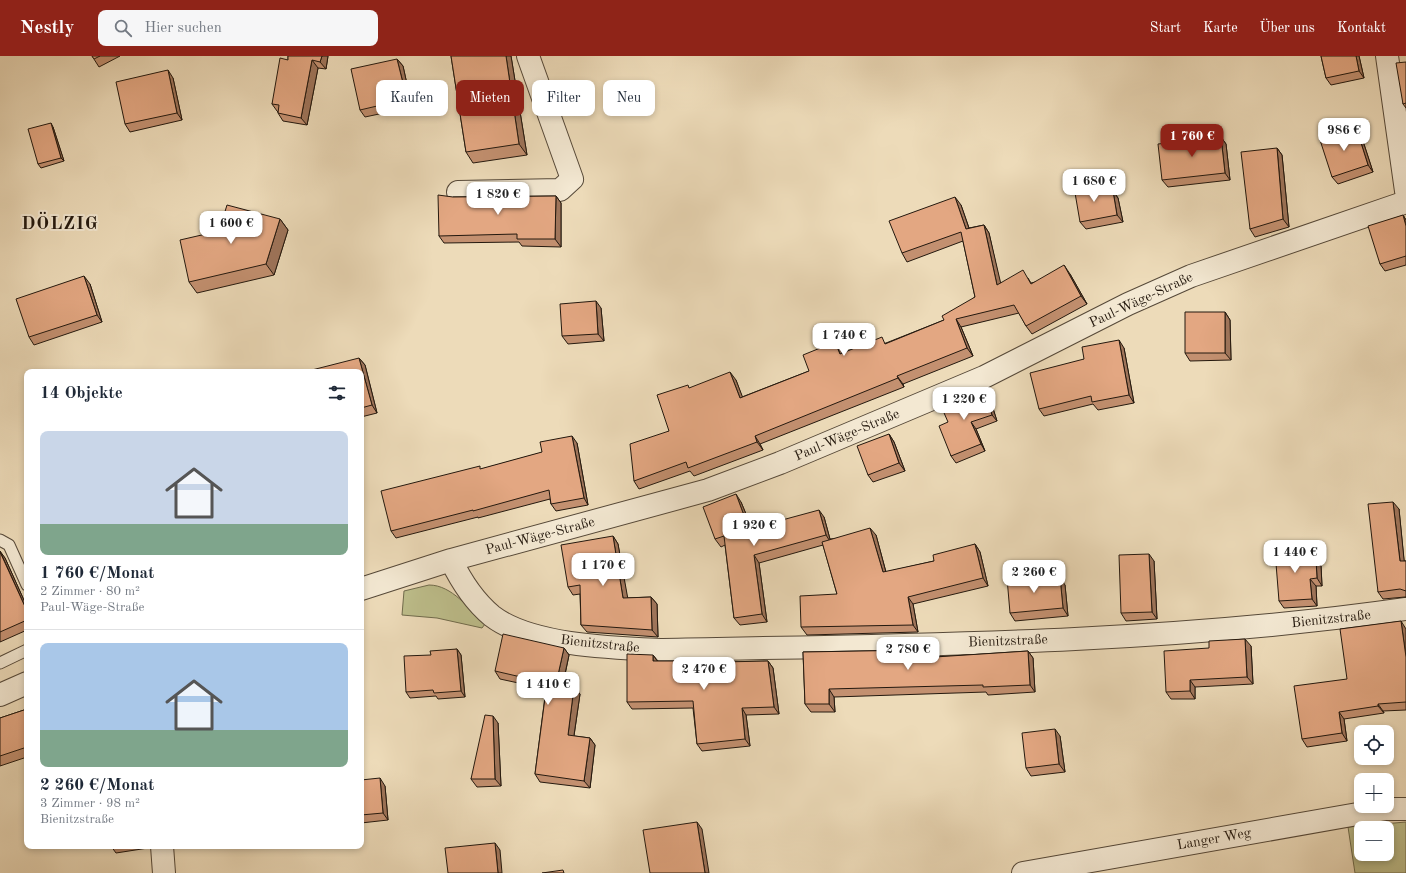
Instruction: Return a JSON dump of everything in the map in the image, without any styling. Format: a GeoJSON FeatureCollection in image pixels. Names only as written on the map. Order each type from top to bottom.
{"type":"FeatureCollection","features":[{"type":"Feature","properties":{"kind":"street"},"geometry":{"type":"LineString","coordinates":[[458,192],[560,190],[572,179],[528,56]]}},
{"type":"Feature","properties":{"kind":"street"},"geometry":{"type":"LineString","coordinates":[[1387,56],[1406,191]]}},
{"type":"Feature","properties":{"kind":"street","name":"Paul-Wäge-Straße"},"geometry":{"type":"LineString","coordinates":[[364,588],[450,560],[708,490],[780,463],[984,377],[1128,304],[1191,276],[1406,202]]}},
{"type":"Feature","properties":{"kind":"street","name":"Bienitzstraße"},"geometry":{"type":"LineString","coordinates":[[450,560],[461,579],[475,598],[492,615],[507,625],[530,635],[576,643],[641,649],[915,645],[1142,635],[1325,621],[1406,609]]}},
{"type":"Feature","properties":{"kind":"street"},"geometry":{"type":"LineString","coordinates":[[0,695],[24,684]]}},
{"type":"Feature","properties":{"kind":"street","name":"Langer Weg"},"geometry":{"type":"LineString","coordinates":[[1023,873],[1386,809],[1406,809]]}},
{"type":"Feature","properties":{"kind":"street"},"geometry":{"type":"LineString","coordinates":[[162,849],[164,873]]}},
{"type":"Feature","properties":{"kind":"lane"},"geometry":{"type":"LineString","coordinates":[[0,540],[9,545],[24,578]]}},
{"type":"Feature","properties":{"kind":"lane"},"geometry":{"type":"LineString","coordinates":[[0,664],[24,652]]}},
{"type":"Feature","properties":{"kind":"green space"},"geometry":{"type":"Polygon","coordinates":[[[429,585],[437,586],[453,593],[485,624],[482,628],[437,618],[402,615],[404,591],[429,585]]]}},
{"type":"Feature","properties":{"kind":"green space"},"geometry":{"type":"Polygon","coordinates":[[[1406,822],[1406,873],[1355,873],[1348,827],[1354,826],[1354,861],[1394,861],[1394,823],[1406,822]]]}},
{"type":"Feature","properties":{"kind":"building"},"geometry":{"type":"Polygon","coordinates":[[[92,56],[100,56],[94,59],[92,56]]]}},
{"type":"Feature","properties":{"kind":"building"},"geometry":{"type":"Polygon","coordinates":[[[288,56],[322,56],[320,62],[312,60],[301,118],[278,113],[279,105],[272,104],[280,58],[288,60],[288,56]]]}},
{"type":"Feature","properties":{"kind":"building"},"geometry":{"type":"Polygon","coordinates":[[[451,56],[506,56],[510,80],[456,80],[456,88],[451,56]]]}},
{"type":"Feature","properties":{"kind":"building"},"geometry":{"type":"Polygon","coordinates":[[[1321,56],[1356,56],[1359,71],[1326,78],[1321,56]]]}},
{"type":"Feature","properties":{"kind":"building"},"geometry":{"type":"Polygon","coordinates":[[[397,59],[402,80],[376,80],[376,106],[360,110],[351,69],[397,59]]]}},
{"type":"Feature","properties":{"kind":"building"},"geometry":{"type":"Polygon","coordinates":[[[1406,62],[1406,103],[1403,104],[1396,63],[1406,62]]]}},
{"type":"Feature","properties":{"kind":"building"},"geometry":{"type":"Polygon","coordinates":[[[168,70],[177,113],[125,124],[116,82],[168,70]]]}},
{"type":"Feature","properties":{"kind":"building"},"geometry":{"type":"Polygon","coordinates":[[[460,116],[515,116],[519,144],[466,152],[460,116]]]}},
{"type":"Feature","properties":{"kind":"building"},"geometry":{"type":"Polygon","coordinates":[[[51,123],[61,158],[38,164],[28,129],[51,123]]]}},
{"type":"Feature","properties":{"kind":"building"},"geometry":{"type":"Polygon","coordinates":[[[1356,127],[1368,165],[1332,177],[1320,140],[1356,127]]]}},
{"type":"Feature","properties":{"kind":"building"},"geometry":{"type":"Polygon","coordinates":[[[1221,137],[1225,173],[1162,180],[1158,144],[1221,137]]]}},
{"type":"Feature","properties":{"kind":"building"},"geometry":{"type":"Polygon","coordinates":[[[1277,148],[1283,219],[1250,229],[1241,152],[1277,148]]]}},
{"type":"Feature","properties":{"kind":"building"},"geometry":{"type":"Polygon","coordinates":[[[1094,183],[1096,194],[1113,191],[1117,215],[1080,222],[1074,187],[1094,183]]]}},
{"type":"Feature","properties":{"kind":"building"},"geometry":{"type":"Polygon","coordinates":[[[438,195],[453,197],[556,196],[555,239],[517,239],[517,234],[439,236],[438,195]]]}},
{"type":"Feature","properties":{"kind":"building"},"geometry":{"type":"Polygon","coordinates":[[[955,197],[966,229],[984,225],[997,285],[1023,270],[1031,284],[1064,265],[1081,296],[1026,326],[1014,305],[956,319],[967,348],[897,376],[898,378],[755,436],[757,442],[688,468],[686,462],[634,481],[630,444],[669,431],[657,395],[688,385],[689,388],[730,372],[740,398],[809,371],[803,355],[835,342],[840,354],[882,337],[885,344],[944,320],[942,316],[975,297],[961,232],[902,253],[889,221],[955,197]]]}},
{"type":"Feature","properties":{"kind":"building"},"geometry":{"type":"Polygon","coordinates":[[[227,205],[280,219],[266,264],[189,282],[180,240],[219,231],[227,205]]]}},
{"type":"Feature","properties":{"kind":"building"},"geometry":{"type":"Polygon","coordinates":[[[1403,215],[1406,226],[1406,256],[1380,264],[1368,226],[1403,215]]]}},
{"type":"Feature","properties":{"kind":"building"},"geometry":{"type":"Polygon","coordinates":[[[84,276],[97,315],[29,337],[16,299],[84,276]]]}},
{"type":"Feature","properties":{"kind":"building"},"geometry":{"type":"Polygon","coordinates":[[[596,301],[598,334],[562,336],[560,304],[596,301]]]}},
{"type":"Feature","properties":{"kind":"building"},"geometry":{"type":"Polygon","coordinates":[[[1185,312],[1225,312],[1225,353],[1185,353],[1185,312]]]}},
{"type":"Feature","properties":{"kind":"building"},"geometry":{"type":"Polygon","coordinates":[[[1119,340],[1129,395],[1092,402],[1091,396],[1039,409],[1030,373],[1084,359],[1082,347],[1119,340]]]}},
{"type":"Feature","properties":{"kind":"building"},"geometry":{"type":"Polygon","coordinates":[[[359,358],[362,369],[316,369],[359,358]]]}},
{"type":"Feature","properties":{"kind":"building"},"geometry":{"type":"Polygon","coordinates":[[[364,376],[372,405],[364,407],[364,376]]]}},
{"type":"Feature","properties":{"kind":"building"},"geometry":{"type":"Polygon","coordinates":[[[984,389],[992,415],[971,422],[981,444],[951,456],[939,426],[948,422],[941,406],[984,389]]]}},
{"type":"Feature","properties":{"kind":"building"},"geometry":{"type":"Polygon","coordinates":[[[889,434],[899,463],[868,475],[857,446],[889,434]]]}},
{"type":"Feature","properties":{"kind":"building"},"geometry":{"type":"Polygon","coordinates":[[[572,436],[584,498],[551,504],[549,490],[473,511],[391,531],[381,491],[480,466],[480,469],[542,452],[540,442],[572,436]]]}},
{"type":"Feature","properties":{"kind":"building"},"geometry":{"type":"Polygon","coordinates":[[[736,494],[749,529],[819,510],[826,535],[754,555],[762,614],[734,618],[724,536],[715,539],[703,507],[736,494]]]}},
{"type":"Feature","properties":{"kind":"building"},"geometry":{"type":"Polygon","coordinates":[[[1393,502],[1400,561],[1406,561],[1406,591],[1400,589],[1378,592],[1368,504],[1393,502]]]}},
{"type":"Feature","properties":{"kind":"building"},"geometry":{"type":"Polygon","coordinates":[[[870,528],[883,572],[934,561],[933,555],[975,544],[983,578],[908,597],[913,625],[801,627],[800,596],[837,594],[822,542],[870,528]]]}},
{"type":"Feature","properties":{"kind":"building"},"geometry":{"type":"Polygon","coordinates":[[[613,536],[623,598],[651,597],[652,630],[581,625],[580,585],[568,587],[561,545],[613,536]]]}},
{"type":"Feature","properties":{"kind":"building"},"geometry":{"type":"Polygon","coordinates":[[[1309,548],[1309,559],[1316,559],[1317,578],[1310,579],[1312,599],[1279,601],[1275,551],[1309,548]]]}},
{"type":"Feature","properties":{"kind":"building"},"geometry":{"type":"Polygon","coordinates":[[[0,552],[24,604],[24,621],[0,632],[0,552]]]}},
{"type":"Feature","properties":{"kind":"building"},"geometry":{"type":"Polygon","coordinates":[[[1149,554],[1152,612],[1121,613],[1119,555],[1149,554]]]}},
{"type":"Feature","properties":{"kind":"building"},"geometry":{"type":"Polygon","coordinates":[[[1033,576],[1033,579],[1060,577],[1063,608],[1010,613],[1007,578],[1033,576]]]}},
{"type":"Feature","properties":{"kind":"building"},"geometry":{"type":"Polygon","coordinates":[[[1401,621],[1406,657],[1406,702],[1378,704],[1378,706],[1339,712],[1342,733],[1302,739],[1294,686],[1347,679],[1340,629],[1401,621]]]}},
{"type":"Feature","properties":{"kind":"building"},"geometry":{"type":"Polygon","coordinates":[[[503,634],[564,648],[556,684],[574,687],[568,735],[590,738],[584,781],[535,774],[547,683],[495,671],[503,634]]]}},
{"type":"Feature","properties":{"kind":"building"},"geometry":{"type":"Polygon","coordinates":[[[1245,639],[1247,677],[1190,680],[1190,691],[1166,692],[1164,651],[1209,648],[1209,641],[1245,639]]]}},
{"type":"Feature","properties":{"kind":"building"},"geometry":{"type":"Polygon","coordinates":[[[457,649],[461,691],[434,693],[433,690],[406,692],[404,656],[431,655],[430,651],[457,649]]]}},
{"type":"Feature","properties":{"kind":"building"},"geometry":{"type":"Polygon","coordinates":[[[918,650],[919,658],[1028,651],[1030,685],[829,689],[829,704],[805,704],[803,652],[918,650]]]}},
{"type":"Feature","properties":{"kind":"building"},"geometry":{"type":"Polygon","coordinates":[[[627,654],[653,655],[653,661],[676,661],[676,663],[768,661],[774,707],[742,708],[745,739],[697,744],[693,701],[627,702],[627,654]]]}},
{"type":"Feature","properties":{"kind":"building"},"geometry":{"type":"Polygon","coordinates":[[[24,710],[24,748],[0,756],[0,718],[24,710]]]}},
{"type":"Feature","properties":{"kind":"building"},"geometry":{"type":"Polygon","coordinates":[[[485,715],[493,716],[495,779],[471,779],[485,715]]]}},
{"type":"Feature","properties":{"kind":"building"},"geometry":{"type":"Polygon","coordinates":[[[1055,729],[1059,764],[1026,768],[1022,733],[1055,729]]]}},
{"type":"Feature","properties":{"kind":"building"},"geometry":{"type":"Polygon","coordinates":[[[380,778],[383,813],[364,815],[364,780],[380,778]]]}},
{"type":"Feature","properties":{"kind":"building"},"geometry":{"type":"Polygon","coordinates":[[[697,822],[705,873],[650,873],[643,830],[697,822]]]}},
{"type":"Feature","properties":{"kind":"building"},"geometry":{"type":"Polygon","coordinates":[[[495,843],[498,873],[448,873],[445,848],[495,843]]]}},
{"type":"Feature","properties":{"kind":"building"},"geometry":{"type":"Polygon","coordinates":[[[563,870],[564,873],[542,873],[563,870]]]}},
{"type":"Feature","properties":{"kind":"district","name":"DÖLZIG"},"geometry":{"type":"Point","coordinates":[60,224]}}]}
